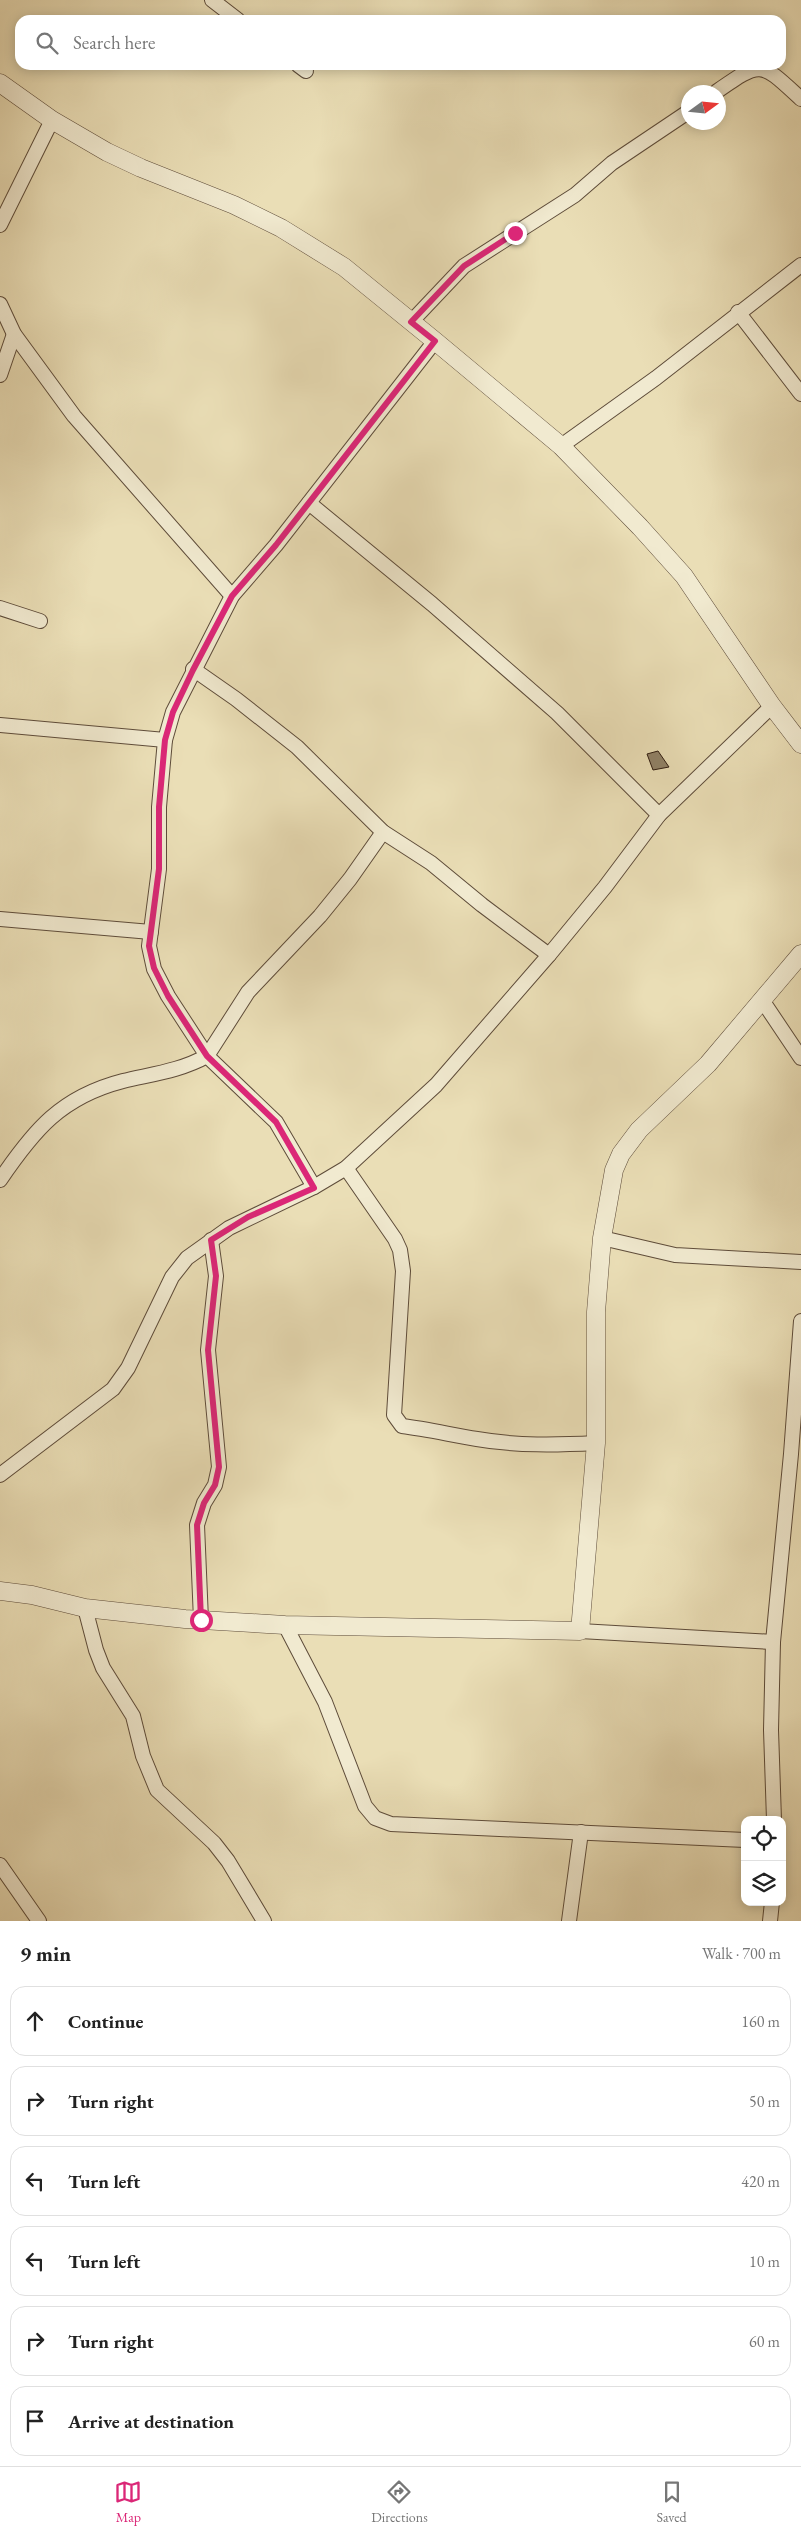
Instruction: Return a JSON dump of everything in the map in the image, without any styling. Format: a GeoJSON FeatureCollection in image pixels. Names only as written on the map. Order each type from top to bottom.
{"type":"FeatureCollection","features":[{"type":"Feature","properties":{"kind":"street"},"geometry":{"type":"LineString","coordinates":[[212,0],[232,15]]}},
{"type":"Feature","properties":{"kind":"street"},"geometry":{"type":"LineString","coordinates":[[726,85],[747,70]]}},
{"type":"Feature","properties":{"kind":"street"},"geometry":{"type":"LineString","coordinates":[[769,70],[801,99]]}},
{"type":"Feature","properties":{"kind":"street"},"geometry":{"type":"LineString","coordinates":[[0,83],[52,120],[108,152],[141,168],[234,205],[281,228],[344,267],[435,341],[561,446],[640,527],[684,576],[772,706],[801,744]]}},
{"type":"Feature","properties":{"kind":"street"},"geometry":{"type":"LineString","coordinates":[[411,322],[464,266],[575,195],[612,163],[681,117]]}},
{"type":"Feature","properties":{"kind":"street"},"geometry":{"type":"LineString","coordinates":[[0,225],[52,120]]}},
{"type":"Feature","properties":{"kind":"street"},"geometry":{"type":"LineString","coordinates":[[561,446],[656,378],[801,264]]}},
{"type":"Feature","properties":{"kind":"street"},"geometry":{"type":"LineString","coordinates":[[0,304],[14,334],[74,416],[232,596]]}},
{"type":"Feature","properties":{"kind":"street"},"geometry":{"type":"LineString","coordinates":[[738,312],[801,394]]}},
{"type":"Feature","properties":{"kind":"street"},"geometry":{"type":"LineString","coordinates":[[0,375],[14,334]]}},
{"type":"Feature","properties":{"kind":"street"},"geometry":{"type":"LineString","coordinates":[[314,1188],[276,1122],[207,1056],[168,996],[154,968],[149,946],[159,869],[159,807],[165,740],[173,712],[232,596],[260,566],[435,341]]}},
{"type":"Feature","properties":{"kind":"street"},"geometry":{"type":"LineString","coordinates":[[309,503],[432,604],[557,713],[659,815]]}},
{"type":"Feature","properties":{"kind":"street"},"geometry":{"type":"LineString","coordinates":[[0,608],[40,621]]}},
{"type":"Feature","properties":{"kind":"street"},"geometry":{"type":"LineString","coordinates":[[193,670],[236,699],[297,747],[383,832],[432,864],[482,905],[549,955]]}},
{"type":"Feature","properties":{"kind":"street"},"geometry":{"type":"LineString","coordinates":[[1,1473],[113,1389],[128,1368],[172,1277],[187,1258],[211,1240],[248,1217],[314,1188],[346,1168],[436,1085],[606,887],[659,815],[772,706]]}},
{"type":"Feature","properties":{"kind":"street"},"geometry":{"type":"LineString","coordinates":[[0,725],[165,740]]}},
{"type":"Feature","properties":{"kind":"street"},"geometry":{"type":"LineString","coordinates":[[0,1180],[35,1132],[66,1106],[83,1096],[121,1082],[181,1068],[207,1056],[248,992],[320,916],[350,879],[383,832]]}},
{"type":"Feature","properties":{"kind":"street"},"geometry":{"type":"LineString","coordinates":[[0,919],[151,932]]}},
{"type":"Feature","properties":{"kind":"street"},"geometry":{"type":"LineString","coordinates":[[580,1631],[596,1443],[596,1312],[602,1238],[611,1185],[621,1154],[639,1130],[708,1064],[801,954]]}},
{"type":"Feature","properties":{"kind":"street"},"geometry":{"type":"LineString","coordinates":[[762,1000],[801,1058]]}},
{"type":"Feature","properties":{"kind":"street"},"geometry":{"type":"LineString","coordinates":[[346,1168],[395,1239],[400,1250],[403,1271],[394,1415],[397,1422],[402,1426],[440,1431],[478,1440],[544,1446],[596,1443]]}},
{"type":"Feature","properties":{"kind":"street"},"geometry":{"type":"LineString","coordinates":[[602,1238],[675,1255],[722,1260],[801,1262]]}},
{"type":"Feature","properties":{"kind":"street"},"geometry":{"type":"LineString","coordinates":[[201,1620],[197,1525],[204,1503],[215,1485],[219,1467],[208,1350],[216,1276],[211,1240]]}},
{"type":"Feature","properties":{"kind":"street"},"geometry":{"type":"LineString","coordinates":[[774,1816],[771,1730],[773,1642],[796,1455],[801,1321]]}},
{"type":"Feature","properties":{"kind":"street"},"geometry":{"type":"LineString","coordinates":[[0,1591],[32,1595],[85,1608],[201,1620],[285,1624],[580,1631],[773,1642]]}},
{"type":"Feature","properties":{"kind":"street"},"geometry":{"type":"LineString","coordinates":[[85,1608],[96,1650],[103,1668],[133,1716],[143,1756],[158,1790],[214,1843],[228,1861],[264,1921]]}},
{"type":"Feature","properties":{"kind":"street"},"geometry":{"type":"LineString","coordinates":[[285,1624],[325,1702],[366,1806],[375,1818],[391,1824],[741,1840]]}},
{"type":"Feature","properties":{"kind":"street"},"geometry":{"type":"LineString","coordinates":[[569,1921],[581,1832]]}},
{"type":"Feature","properties":{"kind":"street"},"geometry":{"type":"LineString","coordinates":[[0,1865],[39,1921]]}},
{"type":"Feature","properties":{"kind":"street"},"geometry":{"type":"LineString","coordinates":[[770,1921],[772,1906]]}},
{"type":"Feature","properties":{"kind":"building"},"geometry":{"type":"Polygon","coordinates":[[[658,751],[669,767],[653,770],[647,754],[658,751]]]}},
{"type":"Feature","properties":{"kind":"route"},"geometry":{"type":"LineString","coordinates":[[201,1620],[197,1525],[199,1514],[215,1485],[219,1467],[208,1350],[216,1276],[211,1240],[248,1217],[314,1188],[276,1122],[207,1056],[168,996],[154,968],[149,946],[159,869],[159,807],[165,740],[173,712],[232,596],[260,566],[333,471],[392,399],[435,341],[411,322],[464,266],[515,233]]}}]}
